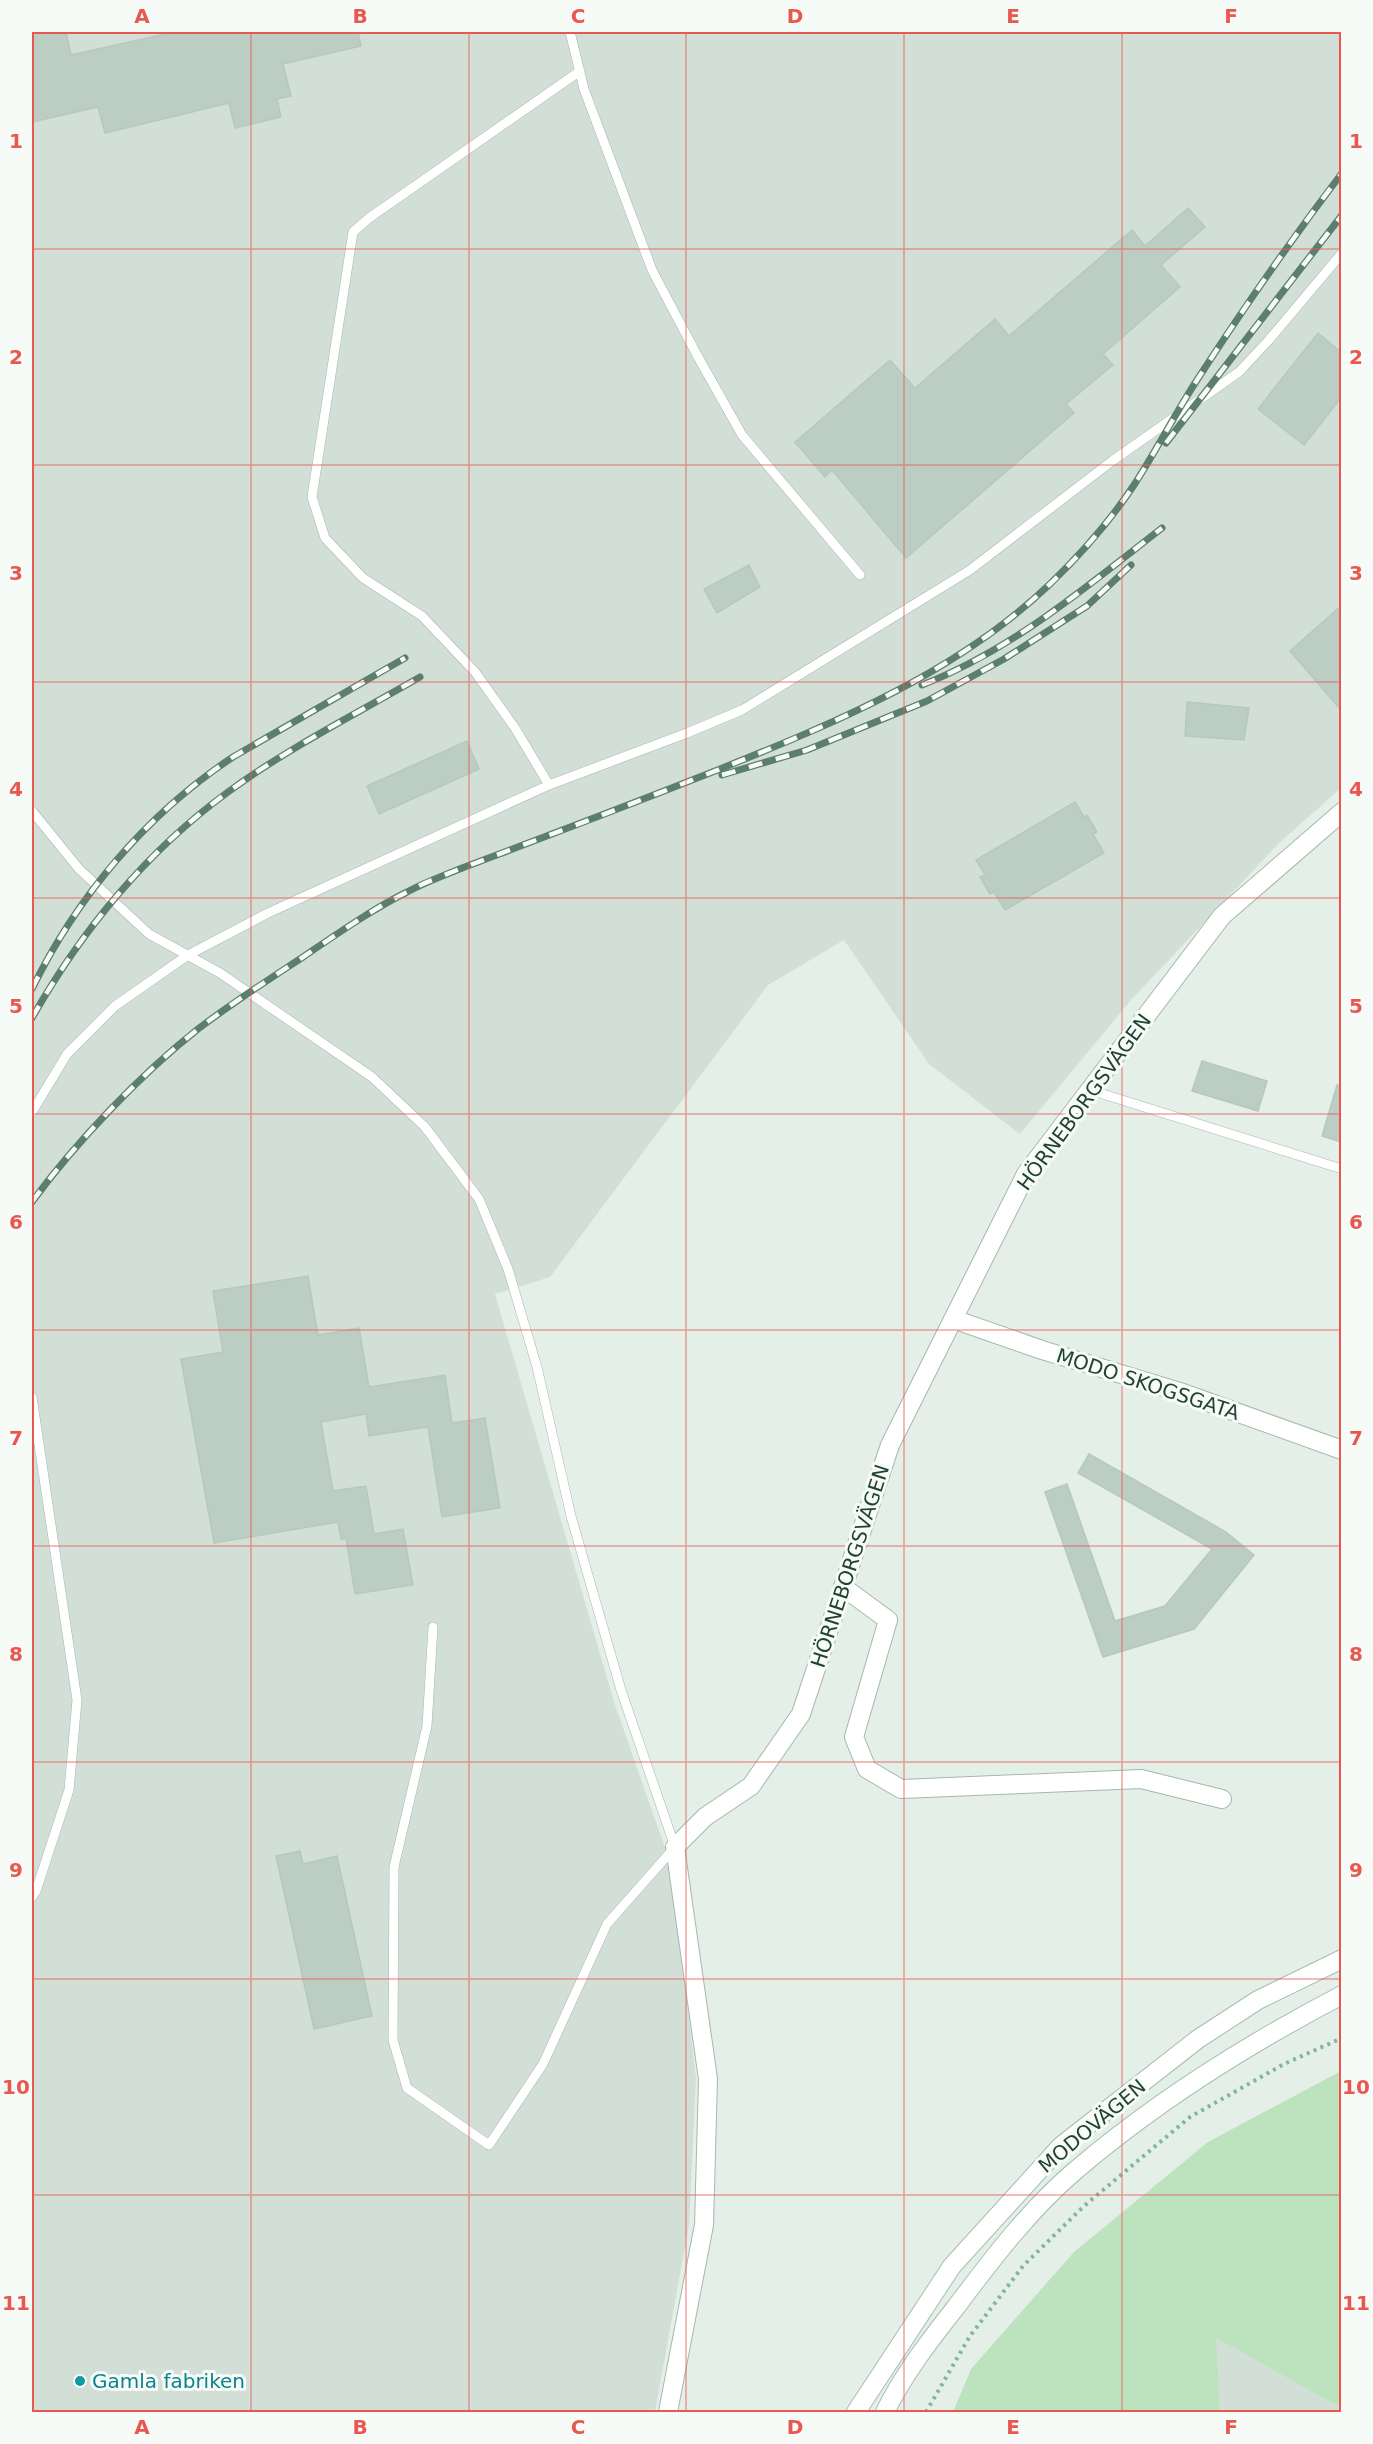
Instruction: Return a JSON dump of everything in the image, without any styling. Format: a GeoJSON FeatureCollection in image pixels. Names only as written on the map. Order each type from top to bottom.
{"type":"FeatureCollection","features":[{"type":"Feature","properties":{"kind":"street","name":"HÖRNEBORGSVÄGEN"},"geometry":{"type":"LineString","coordinates":[[675,1847],[705,1817],[751,1786],[801,1714],[890,1445],[1026,1174],[1222,916],[1341,812]]}},
{"type":"Feature","properties":{"kind":"street","name":"MODO SKOGSGATA"},"geometry":{"type":"LineString","coordinates":[[953,1319],[1042,1350],[1180,1392],[1341,1450]]}},
{"type":"Feature","properties":{"kind":"street"},"geometry":{"type":"LineString","coordinates":[[843,1587],[888,1620],[854,1737],[867,1769],[901,1789],[1141,1779],[1222,1799]]}},
{"type":"Feature","properties":{"kind":"street"},"geometry":{"type":"LineString","coordinates":[[668,2412],[705,2225],[708,2079],[675,1847]]}},
{"type":"Feature","properties":{"kind":"street","name":"MODOVÄGEN"},"geometry":{"type":"LineString","coordinates":[[856,2412],[952,2266],[1061,2146],[1198,2039],[1258,2000],[1341,1959]]}},
{"type":"Feature","properties":{"kind":"street","name":"MODOVÄGEN"},"geometry":{"type":"LineString","coordinates":[[885,2412],[926,2346],[972,2286],[1020,2227],[1075,2171],[1216,2067],[1278,2028],[1341,1995]]}},
{"type":"Feature","properties":{"kind":"lane"},"geometry":{"type":"LineString","coordinates":[[570,32],[588,99],[652,270],[742,435],[860,575]]}},
{"type":"Feature","properties":{"kind":"lane"},"geometry":{"type":"LineString","coordinates":[[549,785],[515,728],[475,672],[422,616],[363,578],[325,538],[312,496],[353,232],[369,218],[580,72]]}},
{"type":"Feature","properties":{"kind":"lane"},"geometry":{"type":"LineString","coordinates":[[32,1112],[67,1054],[115,1006],[188,955],[268,913],[549,785],[742,710],[970,570],[1112,461],[1239,372],[1268,341],[1341,253]]}},
{"type":"Feature","properties":{"kind":"lane"},"geometry":{"type":"LineString","coordinates":[[32,811],[79,869],[149,934],[230,979],[372,1077],[425,1127],[479,1199],[508,1269],[537,1367],[571,1516],[615,1669],[675,1847],[607,1924],[543,2064],[489,2145],[407,2088],[393,2040],[394,1867],[427,1726],[433,1627]]}},
{"type":"Feature","properties":{"kind":"lane"},"geometry":{"type":"LineString","coordinates":[[1090,1090],[1341,1169]]}},
{"type":"Feature","properties":{"kind":"lane"},"geometry":{"type":"LineString","coordinates":[[32,1397],[77,1700],[69,1790],[36,1891],[32,1897]]}},
{"type":"Feature","properties":{"kind":"path"},"geometry":{"type":"LineString","coordinates":[[926,2412],[970,2336],[1023,2266],[1084,2206],[1190,2117],[1284,2064],[1341,2038]]}},
{"type":"Feature","properties":{"kind":"shaded area"},"geometry":{"type":"Polygon","coordinates":[[[32,32],[1341,32],[1341,788],[1279,843],[1130,1001],[1020,1134],[929,1064],[844,940],[768,985],[550,1277],[495,1294],[615,1705],[670,1862],[696,2078],[689,2225],[655,2412],[32,2412],[32,32]]]}},
{"type":"Feature","properties":{"kind":"shaded area"},"geometry":{"type":"Polygon","coordinates":[[[1215,2337],[1341,2408],[1341,2412],[1220,2412],[1215,2337]]]}},
{"type":"Feature","properties":{"kind":"green space"},"geometry":{"type":"Polygon","coordinates":[[[1341,2071],[1341,2408],[1216,2338],[1220,2412],[953,2412],[971,2369],[1074,2252],[1208,2142],[1341,2071]]]}},
{"type":"Feature","properties":{"kind":"building"},"geometry":{"type":"Polygon","coordinates":[[[32,32],[66,32],[71,55],[174,32],[358,32],[361,46],[283,64],[291,96],[277,99],[281,117],[235,128],[229,103],[105,133],[98,107],[32,122],[32,32]]]}},
{"type":"Feature","properties":{"kind":"building"},"geometry":{"type":"Polygon","coordinates":[[[1188,208],[1205,227],[1161,265],[1180,287],[1103,354],[1113,365],[1066,404],[1074,413],[906,558],[832,470],[825,477],[795,442],[890,360],[915,388],[995,319],[1009,336],[1132,230],[1145,246],[1188,208]]]}},
{"type":"Feature","properties":{"kind":"building"},"geometry":{"type":"Polygon","coordinates":[[[1318,333],[1341,352],[1341,398],[1304,445],[1258,409],[1318,333]]]}},
{"type":"Feature","properties":{"kind":"building"},"geometry":{"type":"Polygon","coordinates":[[[749,565],[760,587],[717,613],[704,589],[749,565]]]}},
{"type":"Feature","properties":{"kind":"building"},"geometry":{"type":"Polygon","coordinates":[[[1341,606],[1341,710],[1290,651],[1341,606]]]}},
{"type":"Feature","properties":{"kind":"building"},"geometry":{"type":"Polygon","coordinates":[[[1187,702],[1249,708],[1244,740],[1185,736],[1187,702]]]}},
{"type":"Feature","properties":{"kind":"building"},"geometry":{"type":"Polygon","coordinates":[[[467,741],[479,769],[379,814],[367,786],[467,741]]]}},
{"type":"Feature","properties":{"kind":"building"},"geometry":{"type":"Polygon","coordinates":[[[1075,802],[1084,817],[1087,815],[1097,832],[1093,834],[1104,853],[1005,910],[994,892],[990,894],[980,877],[985,875],[976,860],[1075,802]]]}},
{"type":"Feature","properties":{"kind":"building"},"geometry":{"type":"Polygon","coordinates":[[[1202,1061],[1267,1081],[1258,1111],[1192,1091],[1202,1061]]]}},
{"type":"Feature","properties":{"kind":"building"},"geometry":{"type":"Polygon","coordinates":[[[1337,1085],[1341,1085],[1341,1142],[1322,1136],[1337,1085]]]}},
{"type":"Feature","properties":{"kind":"building"},"geometry":{"type":"Polygon","coordinates":[[[308,1276],[318,1335],[359,1328],[369,1387],[445,1375],[452,1423],[485,1418],[500,1508],[442,1517],[428,1427],[369,1436],[366,1414],[321,1422],[333,1491],[366,1486],[374,1534],[403,1529],[413,1585],[355,1594],[346,1538],[341,1539],[338,1522],[214,1543],[181,1359],[223,1352],[213,1291],[308,1276]]]}},
{"type":"Feature","properties":{"kind":"building"},"geometry":{"type":"Polygon","coordinates":[[[1089,1454],[1226,1532],[1254,1555],[1194,1629],[1103,1657],[1045,1492],[1067,1484],[1115,1621],[1165,1606],[1212,1549],[1078,1473],[1089,1454]]]}},
{"type":"Feature","properties":{"kind":"building"},"geometry":{"type":"Polygon","coordinates":[[[300,1851],[303,1864],[337,1856],[372,2016],[314,2029],[276,1856],[300,1851]]]}},
{"type":"Feature","properties":{"kind":"railway"},"geometry":{"type":"LineString","coordinates":[[32,1202],[88,1133],[176,1047],[237,1001],[380,907],[432,880],[720,769],[852,713],[936,669],[1014,615],[1061,573],[1095,537],[1115,511],[1134,485],[1232,327],[1342,173]]}},
{"type":"Feature","properties":{"kind":"railway"},"geometry":{"type":"LineString","coordinates":[[1166,443],[1342,215]]}},
{"type":"Feature","properties":{"kind":"railway"},"geometry":{"type":"LineString","coordinates":[[922,685],[955,671],[1017,636],[1047,616],[1162,528]]}},
{"type":"Feature","properties":{"kind":"railway"},"geometry":{"type":"LineString","coordinates":[[722,775],[807,750],[927,701],[1004,659],[1087,606],[1131,565]]}},
{"type":"Feature","properties":{"kind":"railway"},"geometry":{"type":"LineString","coordinates":[[32,989],[70,922],[93,890],[143,831],[172,804],[233,757],[405,658]]}},
{"type":"Feature","properties":{"kind":"railway"},"geometry":{"type":"LineString","coordinates":[[32,1018],[72,954],[118,894],[143,866],[198,815],[274,761],[420,677]]}},
{"type":"Feature","properties":{"kind":"place","name":"Gamla fabriken"},"geometry":{"type":"Point","coordinates":[80,2381]}}]}
